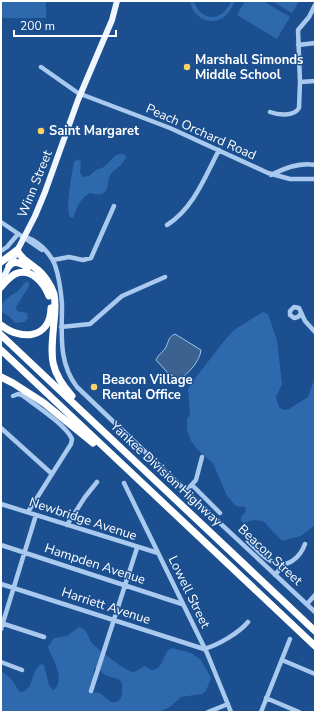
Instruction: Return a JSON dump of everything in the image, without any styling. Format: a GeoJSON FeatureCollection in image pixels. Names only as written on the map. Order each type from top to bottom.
{"type":"FeatureCollection","features":[{"type":"Feature","properties":{"kind":"highway"},"geometry":{"type":"LineString","coordinates":[[1,262],[18,250],[23,259],[44,276],[52,290],[55,301],[51,351],[54,371],[66,389],[104,432]]}},
{"type":"Feature","properties":{"kind":"highway"},"geometry":{"type":"LineString","coordinates":[[9,266],[17,262],[44,276]]}},
{"type":"Feature","properties":{"kind":"highway"},"geometry":{"type":"LineString","coordinates":[[1,287],[10,278],[17,274],[26,273],[32,275],[40,280],[46,289],[50,299],[51,309],[46,325],[35,334],[20,335],[1,325]]}},
{"type":"Feature","properties":{"kind":"highway","name":"Yankee Division Highway"},"geometry":{"type":"LineString","coordinates":[[1,335],[315,631]]}},
{"type":"Feature","properties":{"kind":"highway","name":"Yankee Division Highway"},"geometry":{"type":"LineString","coordinates":[[1,352],[146,486],[315,646]]}},
{"type":"Feature","properties":{"kind":"highway"},"geometry":{"type":"LineString","coordinates":[[1,377],[20,387],[57,413],[146,486]]}},
{"type":"Feature","properties":{"kind":"main road","name":"Winn Street"},"geometry":{"type":"LineString","coordinates":[[1,282],[18,250],[48,185],[81,94],[109,27],[117,1]]}},
{"type":"Feature","properties":{"kind":"street"},"geometry":{"type":"LineString","coordinates":[[270,112],[276,115],[295,113],[299,108],[300,82],[298,30],[309,18],[315,5]]}},
{"type":"Feature","properties":{"kind":"street"},"geometry":{"type":"LineString","coordinates":[[298,45],[315,43]]}},
{"type":"Feature","properties":{"kind":"street","name":"Peach Orchard Road"},"geometry":{"type":"LineString","coordinates":[[42,67],[81,94],[170,128],[271,175],[290,179],[315,179]]}},
{"type":"Feature","properties":{"kind":"street"},"geometry":{"type":"LineString","coordinates":[[300,82],[315,81]]}},
{"type":"Feature","properties":{"kind":"street"},"geometry":{"type":"LineString","coordinates":[[167,225],[179,215],[194,196],[219,150]]}},
{"type":"Feature","properties":{"kind":"street"},"geometry":{"type":"LineString","coordinates":[[271,175],[286,168],[300,164],[315,164]]}},
{"type":"Feature","properties":{"kind":"street"},"geometry":{"type":"LineString","coordinates":[[53,260],[67,257],[74,257],[83,260],[91,258],[114,206]]}},
{"type":"Feature","properties":{"kind":"street","name":"Beacon Street"},"geometry":{"type":"LineString","coordinates":[[1,222],[18,234],[30,238],[36,242],[53,260],[58,275],[61,293],[63,359],[68,374],[75,385],[315,612]]}},
{"type":"Feature","properties":{"kind":"street"},"geometry":{"type":"LineString","coordinates":[[1,252],[18,234]]}},
{"type":"Feature","properties":{"kind":"street"},"geometry":{"type":"LineString","coordinates":[[61,327],[90,324],[122,296],[164,277]]}},
{"type":"Feature","properties":{"kind":"street"},"geometry":{"type":"LineString","coordinates":[[301,314],[306,323],[315,332]]}},
{"type":"Feature","properties":{"kind":"street"},"geometry":{"type":"LineString","coordinates":[[13,396],[18,394],[23,396],[61,426],[71,437],[71,444],[28,512]]}},
{"type":"Feature","properties":{"kind":"street"},"geometry":{"type":"LineString","coordinates":[[1,428],[52,474]]}},
{"type":"Feature","properties":{"kind":"street"},"geometry":{"type":"LineString","coordinates":[[186,491],[197,477],[202,457]]}},
{"type":"Feature","properties":{"kind":"street"},"geometry":{"type":"LineString","coordinates":[[68,525],[85,497],[97,482]]}},
{"type":"Feature","properties":{"kind":"street","name":"Lowell Street"},"geometry":{"type":"LineString","coordinates":[[124,483],[204,649],[231,712]]}},
{"type":"Feature","properties":{"kind":"street"},"geometry":{"type":"LineString","coordinates":[[192,485],[220,513]]}},
{"type":"Feature","properties":{"kind":"street"},"geometry":{"type":"LineString","coordinates":[[1,500],[3,505]]}},
{"type":"Feature","properties":{"kind":"street","name":"Newbridge Avenue"},"geometry":{"type":"LineString","coordinates":[[3,505],[137,548],[158,553]]}},
{"type":"Feature","properties":{"kind":"street"},"geometry":{"type":"LineString","coordinates":[[36,515],[2,626],[44,637]]}},
{"type":"Feature","properties":{"kind":"street"},"geometry":{"type":"LineString","coordinates":[[248,541],[270,560],[281,564],[288,564],[295,560],[302,552],[305,544]]}},
{"type":"Feature","properties":{"kind":"street","name":"Hampden Avenue"},"geometry":{"type":"LineString","coordinates":[[1,545],[182,604]]}},
{"type":"Feature","properties":{"kind":"street"},"geometry":{"type":"LineString","coordinates":[[91,690],[137,548]]}},
{"type":"Feature","properties":{"kind":"street"},"geometry":{"type":"LineString","coordinates":[[275,575],[281,564]]}},
{"type":"Feature","properties":{"kind":"street","name":"Harriett Avenue"},"geometry":{"type":"LineString","coordinates":[[1,584],[204,649]]}},
{"type":"Feature","properties":{"kind":"street"},"geometry":{"type":"LineString","coordinates":[[307,604],[315,595]]}},
{"type":"Feature","properties":{"kind":"street"},"geometry":{"type":"LineString","coordinates":[[204,649],[242,629],[248,622]]}},
{"type":"Feature","properties":{"kind":"street"},"geometry":{"type":"LineString","coordinates":[[261,712],[290,638]]}},
{"type":"Feature","properties":{"kind":"street"},"geometry":{"type":"LineString","coordinates":[[282,660],[315,674]]}},
{"type":"Feature","properties":{"kind":"street"},"geometry":{"type":"LineString","coordinates":[[1,662],[22,670]]}},
{"type":"Feature","properties":{"kind":"street"},"geometry":{"type":"LineString","coordinates":[[266,698],[299,712]]}},
{"type":"Feature","properties":{"kind":"street"},"geometry":{"type":"LineString","coordinates":[[208,712],[228,704]]}},
{"type":"Feature","properties":{"kind":"shaded area"},"geometry":{"type":"Polygon","coordinates":[[[1,1],[46,1],[46,18],[1,18],[1,1]]]}},
{"type":"Feature","properties":{"kind":"shaded area"},"geometry":{"type":"Polygon","coordinates":[[[190,1],[194,1],[198,10],[206,16],[215,17],[225,11],[231,1],[235,1],[224,17],[219,20],[208,21],[202,19],[194,12],[190,1]]]}},
{"type":"Feature","properties":{"kind":"shaded area"},"geometry":{"type":"Polygon","coordinates":[[[245,1],[263,1],[290,17],[277,39],[237,15],[245,1]]]}},
{"type":"Feature","properties":{"kind":"shaded area"},"geometry":{"type":"Polygon","coordinates":[[[272,1],[299,1],[292,13],[272,1]]]}},
{"type":"Feature","properties":{"kind":"shaded area"},"geometry":{"type":"Polygon","coordinates":[[[116,155],[126,155],[124,161],[110,176],[105,192],[100,194],[90,193],[84,197],[76,209],[74,216],[72,218],[70,217],[68,207],[74,162],[78,159],[81,161],[80,173],[83,177],[89,176],[96,170],[104,167],[116,155]]]}},
{"type":"Feature","properties":{"kind":"shaded area"},"geometry":{"type":"Polygon","coordinates":[[[27,281],[29,286],[16,307],[17,311],[27,313],[28,318],[24,322],[15,323],[10,317],[2,312],[1,306],[6,299],[18,291],[27,281]]]}},
{"type":"Feature","properties":{"kind":"shaded area"},"geometry":{"type":"Polygon","coordinates":[[[263,312],[268,314],[277,340],[282,384],[276,397],[279,407],[283,410],[289,409],[308,397],[315,377],[315,525],[301,536],[282,541],[263,521],[253,520],[244,523],[241,521],[241,517],[246,511],[245,507],[236,506],[227,496],[213,463],[197,449],[191,441],[187,430],[187,419],[190,414],[188,389],[190,385],[234,330],[263,312]]]}},
{"type":"Feature","properties":{"kind":"shaded area"},"geometry":{"type":"Polygon","coordinates":[[[175,334],[201,350],[193,367],[179,380],[168,373],[156,360],[165,349],[170,338],[175,334]]]}},
{"type":"Feature","properties":{"kind":"shaded area"},"geometry":{"type":"Polygon","coordinates":[[[79,627],[82,628],[86,631],[90,641],[99,650],[118,664],[133,672],[144,666],[151,670],[156,669],[161,664],[166,653],[172,648],[191,653],[201,660],[211,678],[206,691],[202,694],[181,697],[170,707],[159,712],[1,712],[1,673],[3,672],[12,680],[19,691],[22,692],[29,687],[37,667],[41,664],[44,665],[49,685],[53,690],[55,689],[59,679],[58,673],[48,647],[54,638],[67,636],[79,627]],[[98,667],[94,669],[93,680],[89,690],[90,692],[100,693],[111,702],[117,702],[121,696],[122,686],[120,680],[104,674],[98,667]]]}},
{"type":"Feature","properties":{"kind":"place","name":"Marshall Simonds Middle School"},"geometry":{"type":"Point","coordinates":[187,67]}},
{"type":"Feature","properties":{"kind":"place","name":"Saint Margaret"},"geometry":{"type":"Point","coordinates":[41,131]}},
{"type":"Feature","properties":{"kind":"place","name":"Beacon Village Rental Office"},"geometry":{"type":"Point","coordinates":[94,387]}}]}
